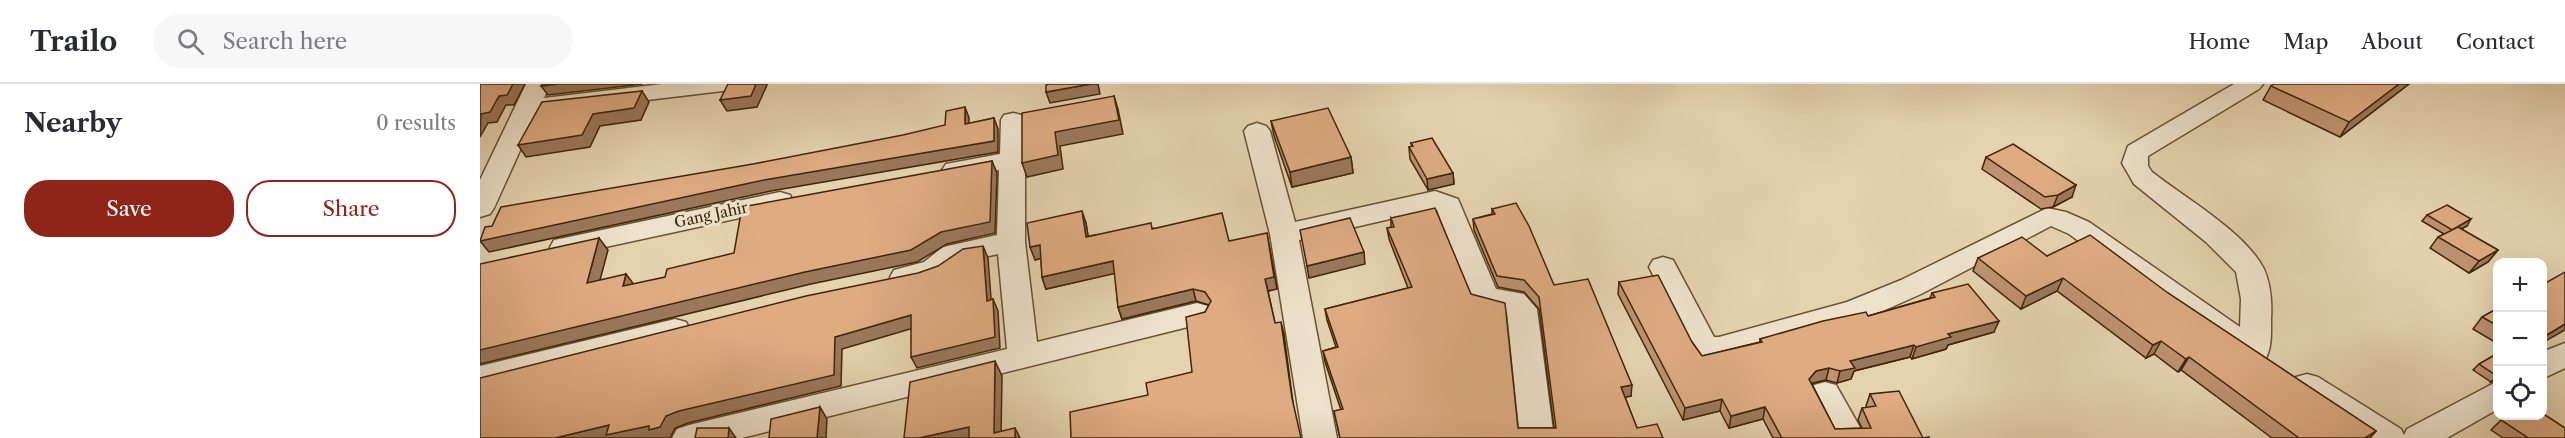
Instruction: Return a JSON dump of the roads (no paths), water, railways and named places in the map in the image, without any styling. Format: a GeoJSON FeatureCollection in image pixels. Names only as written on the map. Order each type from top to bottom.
{"type":"FeatureCollection","features":[{"type":"Feature","properties":{"kind":"street"},"geometry":{"type":"LineString","coordinates":[[480,208],[534,95],[723,84]]}},
{"type":"Feature","properties":{"kind":"street"},"geometry":{"type":"LineString","coordinates":[[2251,84],[2137,152],[2133,161],[2136,170],[2143,178],[2235,254],[2249,270],[2270,362]]}},
{"type":"Feature","properties":{"kind":"street"},"geometry":{"type":"LineString","coordinates":[[1021,114],[1014,159],[1011,242],[1023,357]]}},
{"type":"Feature","properties":{"kind":"street"},"geometry":{"type":"LineString","coordinates":[[1257,131],[1284,234],[1320,438]]}},
{"type":"Feature","properties":{"kind":"street"},"geometry":{"type":"LineString","coordinates":[[935,174],[1014,159]]}},
{"type":"Feature","properties":{"kind":"street","name":"Gang Jahir"},"geometry":{"type":"LineString","coordinates":[[538,253],[802,197]]}},
{"type":"Feature","properties":{"kind":"street"},"geometry":{"type":"LineString","coordinates":[[1284,234],[1435,200],[1448,205],[1484,297],[1489,300],[1511,300],[1518,303],[1522,309],[1538,438]]}},
{"type":"Feature","properties":{"kind":"street"},"geometry":{"type":"LineString","coordinates":[[1663,267],[1703,345],[1709,348],[1719,348],[1856,310],[1911,287],[2047,218],[2056,218],[2079,228],[2270,362],[2389,438]]}},
{"type":"Feature","properties":{"kind":"street"},"geometry":{"type":"LineString","coordinates":[[878,282],[931,270],[952,254],[1011,242]]}},
{"type":"Feature","properties":{"kind":"street"},"geometry":{"type":"LineString","coordinates":[[689,438],[1197,314]]}},
{"type":"Feature","properties":{"kind":"street"},"geometry":{"type":"LineString","coordinates":[[480,378],[699,324]]}},
{"type":"Feature","properties":{"kind":"street"},"geometry":{"type":"LineString","coordinates":[[2544,366],[2565,354]]}},
{"type":"Feature","properties":{"kind":"street"},"geometry":{"type":"LineString","coordinates":[[1825,394],[1849,438]]}},
{"type":"Feature","properties":{"kind":"street"},"geometry":{"type":"LineString","coordinates":[[2419,438],[2493,396]]}}]}
